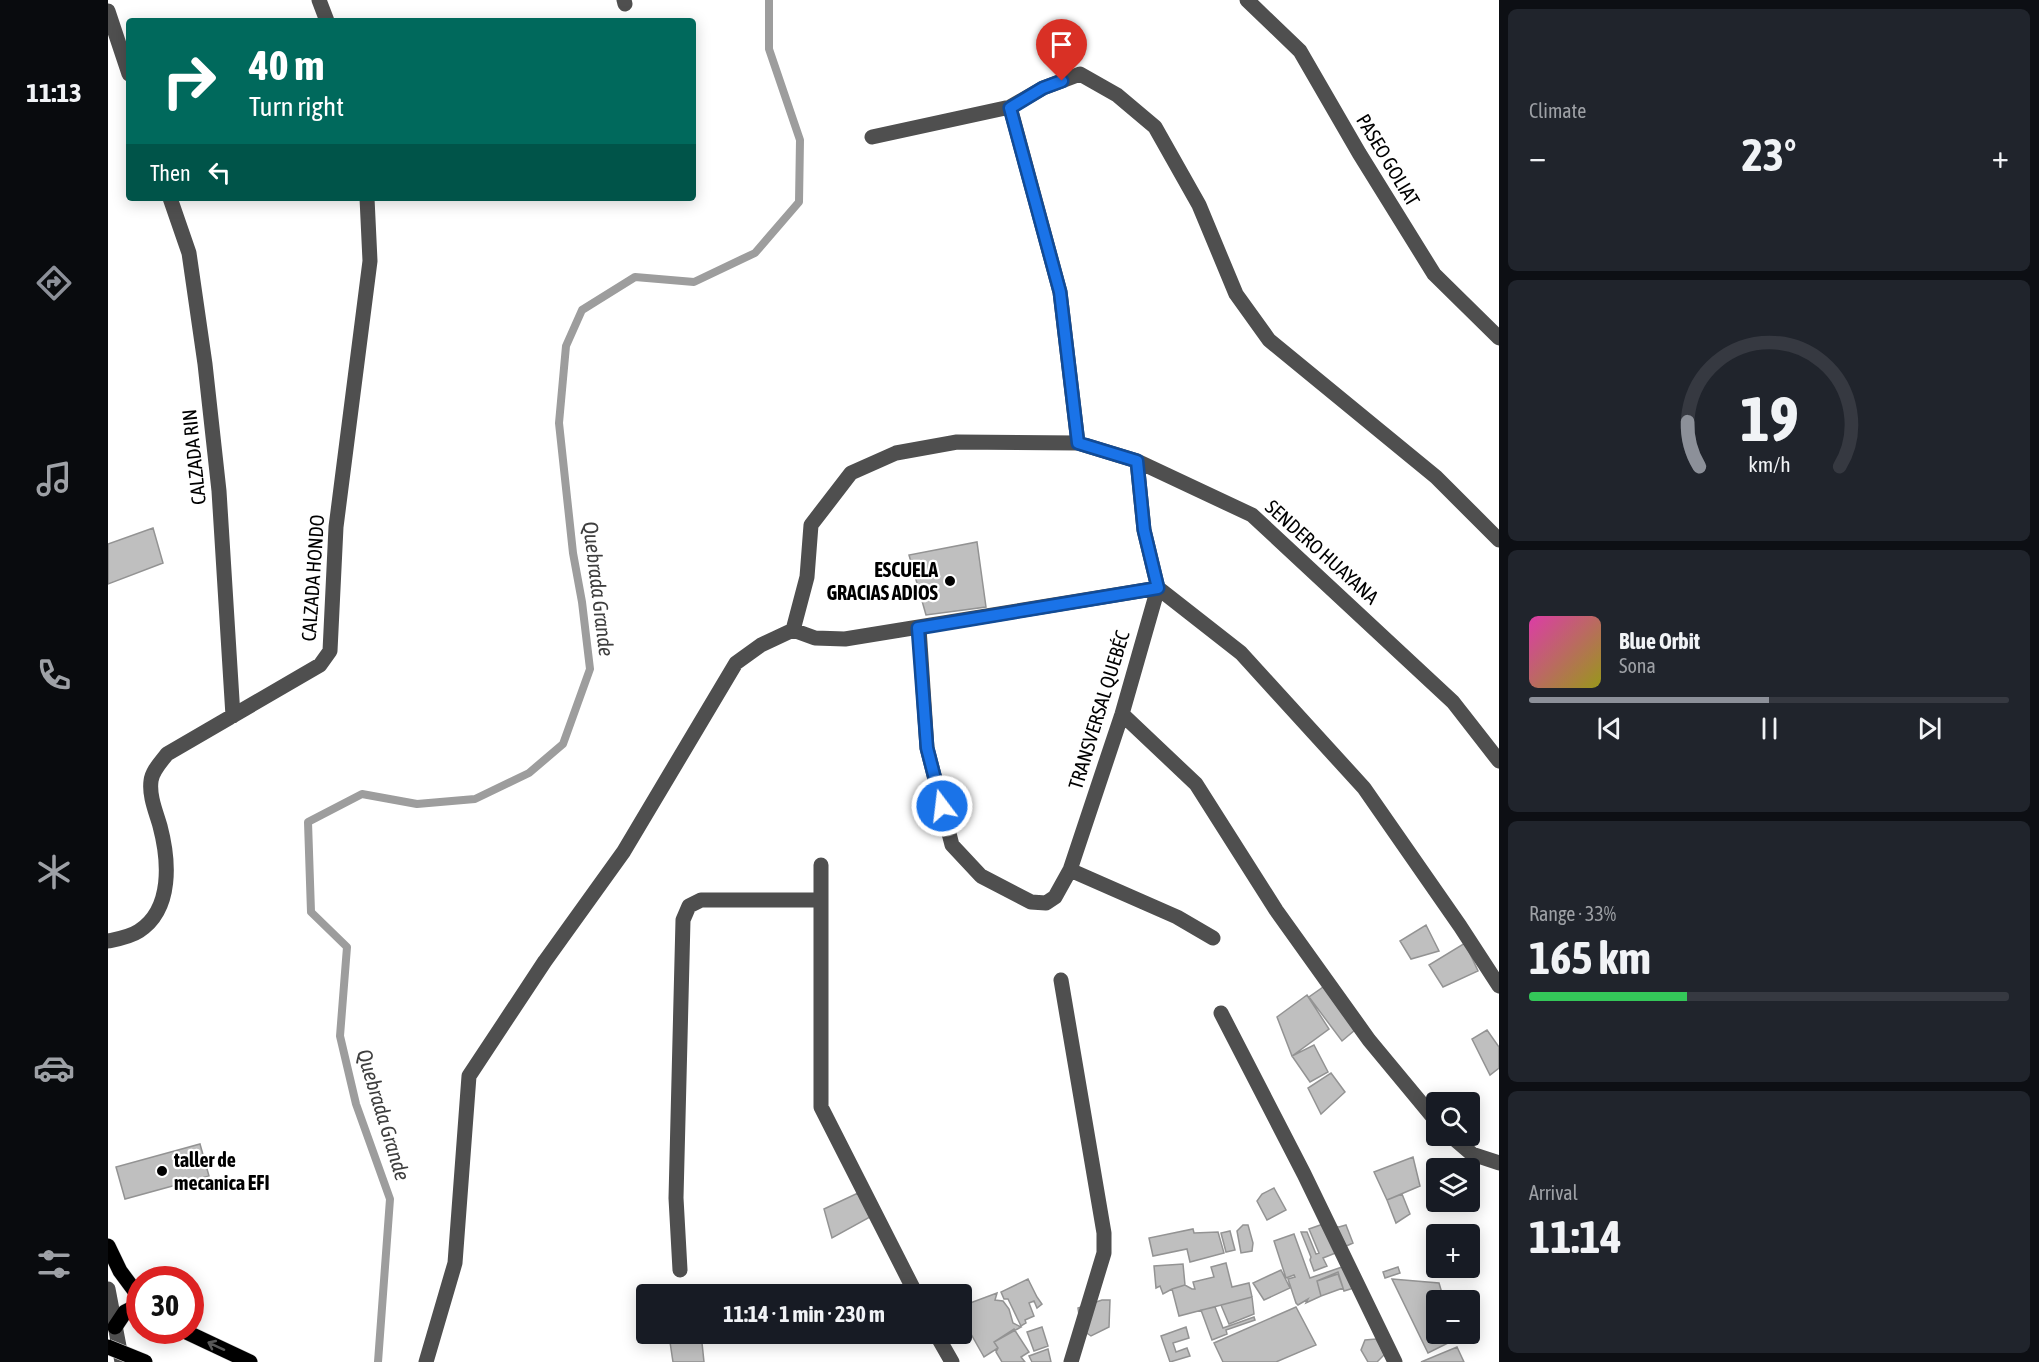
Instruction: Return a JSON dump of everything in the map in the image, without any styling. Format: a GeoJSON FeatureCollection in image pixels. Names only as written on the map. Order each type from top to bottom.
{"type":"FeatureCollection","features":[{"type":"Feature","properties":{"kind":"main road"},"geometry":{"type":"LineString","coordinates":[[108,1246],[126,1279]]}},
{"type":"Feature","properties":{"kind":"main road"},"geometry":{"type":"LineString","coordinates":[[115,1327],[126,1312]]}},
{"type":"Feature","properties":{"kind":"main road"},"geometry":{"type":"LineString","coordinates":[[204,1340],[250,1362]]}},
{"type":"Feature","properties":{"kind":"main road"},"geometry":{"type":"LineString","coordinates":[[108,1347],[145,1362]]}},
{"type":"Feature","properties":{"kind":"street"},"geometry":{"type":"LineString","coordinates":[[319,0],[326,18]]}},
{"type":"Feature","properties":{"kind":"street","name":"PASEO GOLIAT"},"geometry":{"type":"LineString","coordinates":[[1247,0],[1300,51],[1359,153],[1434,274],[1499,338]]}},
{"type":"Feature","properties":{"kind":"street"},"geometry":{"type":"LineString","coordinates":[[108,11],[126,65]]}},
{"type":"Feature","properties":{"kind":"street"},"geometry":{"type":"LineString","coordinates":[[872,137],[1010,108],[1043,88],[1080,74],[1117,95],[1155,127],[1199,205],[1236,294],[1269,340],[1436,477],[1499,540]]}},
{"type":"Feature","properties":{"kind":"street"},"geometry":{"type":"LineString","coordinates":[[1010,108],[1060,292],[1078,443]]}},
{"type":"Feature","properties":{"kind":"street","name":"CALZADA RIN"},"geometry":{"type":"LineString","coordinates":[[171,201],[189,253],[205,364],[219,491],[233,716]]}},
{"type":"Feature","properties":{"kind":"street","name":"CALZADA HONDO"},"geometry":{"type":"LineString","coordinates":[[108,941],[139,932],[154,917],[166,887],[167,856],[151,793],[151,779],[156,767],[167,754],[320,665],[330,651],[336,527],[370,261],[367,201]]}},
{"type":"Feature","properties":{"kind":"street","name":"SENDERO HUAYANA"},"geometry":{"type":"LineString","coordinates":[[793,630],[807,577],[811,525],[851,473],[896,453],[957,442],[1078,443],[1137,461],[1252,515],[1453,702],[1499,761]]}},
{"type":"Feature","properties":{"kind":"street","name":"TRANSVERSAL QUEBÉC"},"geometry":{"type":"LineString","coordinates":[[918,628],[927,748],[952,845],[981,876],[1031,902],[1046,903],[1055,897],[1070,870],[1122,714],[1158,588],[1144,530],[1137,461]]}},
{"type":"Feature","properties":{"kind":"street"},"geometry":{"type":"LineString","coordinates":[[426,1362],[455,1263],[469,1076],[545,961],[624,851],[736,663],[761,645],[793,630],[815,638],[845,639],[1158,588],[1240,653],[1364,788],[1499,986]]}},
{"type":"Feature","properties":{"kind":"street"},"geometry":{"type":"LineString","coordinates":[[1122,714],[1196,784],[1283,919],[1369,1040],[1426,1109]]}},
{"type":"Feature","properties":{"kind":"street"},"geometry":{"type":"LineString","coordinates":[[821,865],[821,1107],[911,1284]]}},
{"type":"Feature","properties":{"kind":"street"},"geometry":{"type":"LineString","coordinates":[[1070,870],[1177,917],[1213,938]]}},
{"type":"Feature","properties":{"kind":"street"},"geometry":{"type":"LineString","coordinates":[[680,1270],[676,1198],[683,920],[689,906],[701,900],[820,900]]}},
{"type":"Feature","properties":{"kind":"street"},"geometry":{"type":"LineString","coordinates":[[1061,980],[1104,1233],[1104,1254],[1071,1362]]}},
{"type":"Feature","properties":{"kind":"street"},"geometry":{"type":"LineString","coordinates":[[1221,1013],[1304,1174],[1395,1362]]}},
{"type":"Feature","properties":{"kind":"street"},"geometry":{"type":"LineString","coordinates":[[1463,1146],[1472,1154],[1499,1163]]}},
{"type":"Feature","properties":{"kind":"street"},"geometry":{"type":"LineString","coordinates":[[108,1289],[122,1362]]}},
{"type":"Feature","properties":{"kind":"street"},"geometry":{"type":"LineString","coordinates":[[942,1344],[952,1362]]}},
{"type":"Feature","properties":{"kind":"building"},"geometry":{"type":"Polygon","coordinates":[[[153,528],[163,563],[108,584],[108,544],[153,528]]]}},
{"type":"Feature","properties":{"kind":"building","name":"ESCUELA GRACIAS ADIOS"},"geometry":{"type":"Polygon","coordinates":[[[977,542],[986,607],[926,615],[909,555],[977,542]]]}},
{"type":"Feature","properties":{"kind":"building"},"geometry":{"type":"Polygon","coordinates":[[[1426,925],[1439,951],[1411,959],[1400,941],[1426,925]]]}},
{"type":"Feature","properties":{"kind":"building"},"geometry":{"type":"Polygon","coordinates":[[[1465,943],[1478,971],[1443,987],[1429,965],[1465,943]]]}},
{"type":"Feature","properties":{"kind":"building"},"geometry":{"type":"Polygon","coordinates":[[[1326,985],[1356,1029],[1342,1041],[1309,997],[1326,985]]]}},
{"type":"Feature","properties":{"kind":"building"},"geometry":{"type":"Polygon","coordinates":[[[1307,995],[1329,1029],[1292,1056],[1277,1017],[1307,995]]]}},
{"type":"Feature","properties":{"kind":"building"},"geometry":{"type":"Polygon","coordinates":[[[1487,1030],[1499,1047],[1499,1068],[1490,1075],[1472,1039],[1487,1030]]]}},
{"type":"Feature","properties":{"kind":"building"},"geometry":{"type":"Polygon","coordinates":[[[1314,1045],[1328,1072],[1310,1082],[1292,1056],[1314,1045]]]}},
{"type":"Feature","properties":{"kind":"building"},"geometry":{"type":"Polygon","coordinates":[[[1331,1073],[1345,1092],[1321,1114],[1308,1088],[1331,1073]]]}},
{"type":"Feature","properties":{"kind":"building","name":"taller de mecanica EFI"},"geometry":{"type":"Polygon","coordinates":[[[200,1144],[209,1176],[125,1199],[116,1167],[200,1144]]]}},
{"type":"Feature","properties":{"kind":"building"},"geometry":{"type":"Polygon","coordinates":[[[1413,1157],[1420,1186],[1387,1200],[1374,1172],[1413,1157]]]}},
{"type":"Feature","properties":{"kind":"building"},"geometry":{"type":"Polygon","coordinates":[[[1274,1188],[1286,1210],[1267,1220],[1257,1201],[1262,1194],[1274,1188]]]}},
{"type":"Feature","properties":{"kind":"building"},"geometry":{"type":"Polygon","coordinates":[[[858,1193],[870,1217],[832,1238],[824,1209],[858,1193]]]}},
{"type":"Feature","properties":{"kind":"building"},"geometry":{"type":"Polygon","coordinates":[[[1402,1194],[1410,1214],[1396,1223],[1387,1200],[1402,1194]]]}},
{"type":"Feature","properties":{"kind":"building"},"geometry":{"type":"Polygon","coordinates":[[[1326,1223],[1338,1252],[1323,1258],[1327,1266],[1314,1271],[1301,1232],[1307,1232],[1316,1254],[1319,1253],[1309,1229],[1326,1223]]]}},
{"type":"Feature","properties":{"kind":"building"},"geometry":{"type":"Polygon","coordinates":[[[1243,1225],[1248,1225],[1253,1243],[1252,1251],[1241,1253],[1237,1231],[1243,1225]]]}},
{"type":"Feature","properties":{"kind":"building"},"geometry":{"type":"Polygon","coordinates":[[[1346,1225],[1353,1243],[1342,1248],[1333,1226],[1346,1225]]]}},
{"type":"Feature","properties":{"kind":"building"},"geometry":{"type":"Polygon","coordinates":[[[1193,1229],[1194,1233],[1218,1232],[1224,1253],[1190,1262],[1187,1249],[1153,1256],[1149,1238],[1193,1229]]]}},
{"type":"Feature","properties":{"kind":"building"},"geometry":{"type":"Polygon","coordinates":[[[1230,1231],[1235,1250],[1226,1252],[1221,1233],[1230,1231]]]}},
{"type":"Feature","properties":{"kind":"building"},"geometry":{"type":"Polygon","coordinates":[[[1294,1234],[1310,1278],[1345,1266],[1357,1287],[1344,1291],[1338,1272],[1317,1281],[1321,1296],[1306,1303],[1308,1299],[1298,1305],[1288,1279],[1295,1277],[1294,1275],[1286,1278],[1274,1241],[1294,1234]]]}},
{"type":"Feature","properties":{"kind":"building"},"geometry":{"type":"Polygon","coordinates":[[[1226,1263],[1232,1287],[1249,1283],[1252,1297],[1179,1316],[1172,1289],[1185,1285],[1195,1289],[1193,1282],[1214,1277],[1211,1267],[1226,1263]]]}},
{"type":"Feature","properties":{"kind":"building"},"geometry":{"type":"Polygon","coordinates":[[[1183,1264],[1185,1285],[1163,1294],[1160,1286],[1156,1288],[1154,1266],[1183,1264]]]}},
{"type":"Feature","properties":{"kind":"building"},"geometry":{"type":"Polygon","coordinates":[[[1398,1267],[1400,1273],[1385,1278],[1383,1272],[1398,1267]]]}},
{"type":"Feature","properties":{"kind":"building"},"geometry":{"type":"Polygon","coordinates":[[[1281,1270],[1290,1288],[1264,1300],[1253,1283],[1281,1270]]]}},
{"type":"Feature","properties":{"kind":"building"},"geometry":{"type":"Polygon","coordinates":[[[1338,1274],[1343,1288],[1321,1296],[1317,1281],[1338,1274]]]}},
{"type":"Feature","properties":{"kind":"building"},"geometry":{"type":"Polygon","coordinates":[[[1028,1279],[1042,1304],[1037,1308],[1034,1301],[1029,1303],[1034,1316],[1025,1320],[1026,1323],[1021,1326],[1008,1299],[1004,1299],[1001,1292],[1028,1279]]]}},
{"type":"Feature","properties":{"kind":"building"},"geometry":{"type":"Polygon","coordinates":[[[1392,1279],[1439,1283],[1441,1290],[1426,1290],[1426,1344],[1446,1344],[1428,1353],[1392,1279]]]}},
{"type":"Feature","properties":{"kind":"building"},"geometry":{"type":"Polygon","coordinates":[[[997,1293],[995,1300],[1003,1301],[1009,1309],[1013,1323],[1021,1327],[994,1342],[998,1348],[984,1357],[972,1336],[972,1302],[997,1293]]]}},
{"type":"Feature","properties":{"kind":"building"},"geometry":{"type":"Polygon","coordinates":[[[1252,1297],[1254,1314],[1229,1324],[1221,1305],[1252,1297]]]}},
{"type":"Feature","properties":{"kind":"building"},"geometry":{"type":"Polygon","coordinates":[[[1102,1300],[1110,1300],[1109,1327],[1091,1336],[1081,1329],[1078,1308],[1102,1300]]]}},
{"type":"Feature","properties":{"kind":"building"},"geometry":{"type":"Polygon","coordinates":[[[1215,1307],[1223,1328],[1254,1317],[1255,1320],[1226,1330],[1227,1334],[1212,1340],[1201,1310],[1215,1307]]]}},
{"type":"Feature","properties":{"kind":"building"},"geometry":{"type":"Polygon","coordinates":[[[1296,1307],[1316,1345],[1276,1362],[1223,1362],[1214,1343],[1296,1307]]]}},
{"type":"Feature","properties":{"kind":"building"},"geometry":{"type":"Polygon","coordinates":[[[1042,1327],[1048,1346],[1034,1351],[1027,1332],[1042,1327]]]}},
{"type":"Feature","properties":{"kind":"building"},"geometry":{"type":"Polygon","coordinates":[[[1186,1327],[1189,1338],[1173,1343],[1176,1352],[1187,1348],[1190,1356],[1170,1362],[1161,1336],[1186,1327]]]}},
{"type":"Feature","properties":{"kind":"building"},"geometry":{"type":"Polygon","coordinates":[[[1014,1329],[1029,1352],[1021,1357],[1025,1362],[1002,1362],[996,1352],[998,1348],[994,1342],[1014,1329]]]}},
{"type":"Feature","properties":{"kind":"building"},"geometry":{"type":"Polygon","coordinates":[[[1376,1339],[1385,1354],[1377,1362],[1368,1362],[1361,1350],[1365,1340],[1376,1339]]]}},
{"type":"Feature","properties":{"kind":"building"},"geometry":{"type":"Polygon","coordinates":[[[670,1344],[702,1344],[704,1362],[673,1362],[670,1344]]]}},
{"type":"Feature","properties":{"kind":"building"},"geometry":{"type":"Polygon","coordinates":[[[1457,1347],[1464,1362],[1421,1362],[1457,1347]]]}},
{"type":"Feature","properties":{"kind":"building"},"geometry":{"type":"Polygon","coordinates":[[[1048,1349],[1051,1362],[1032,1362],[1029,1356],[1048,1349]]]}},
{"type":"Feature","properties":{"kind":"waterway","name":"Quebrada Grande"},"geometry":{"type":"LineString","coordinates":[[378,1362],[390,1199],[356,1104],[340,1036],[347,947],[311,912],[308,822],[362,794],[417,804],[475,799],[529,773],[563,744],[590,669],[573,553],[559,423],[566,346],[582,310],[635,277],[694,282],[755,253],[799,202],[800,140],[769,49],[769,0]]}},
{"type":"Feature","properties":{"kind":"place","name":"ESCUELA GRACIAS ADIOS"},"geometry":{"type":"Point","coordinates":[950,581]}},
{"type":"Feature","properties":{"kind":"place","name":"taller de mecanica EFI"},"geometry":{"type":"Point","coordinates":[162,1171]}},
{"type":"Feature","properties":{"kind":"route"},"geometry":{"type":"LineString","coordinates":[[942,806],[927,748],[918,628],[1158,588],[1144,530],[1137,461],[1078,443],[1060,292],[1010,108],[1043,88],[1062,81]]}}]}
